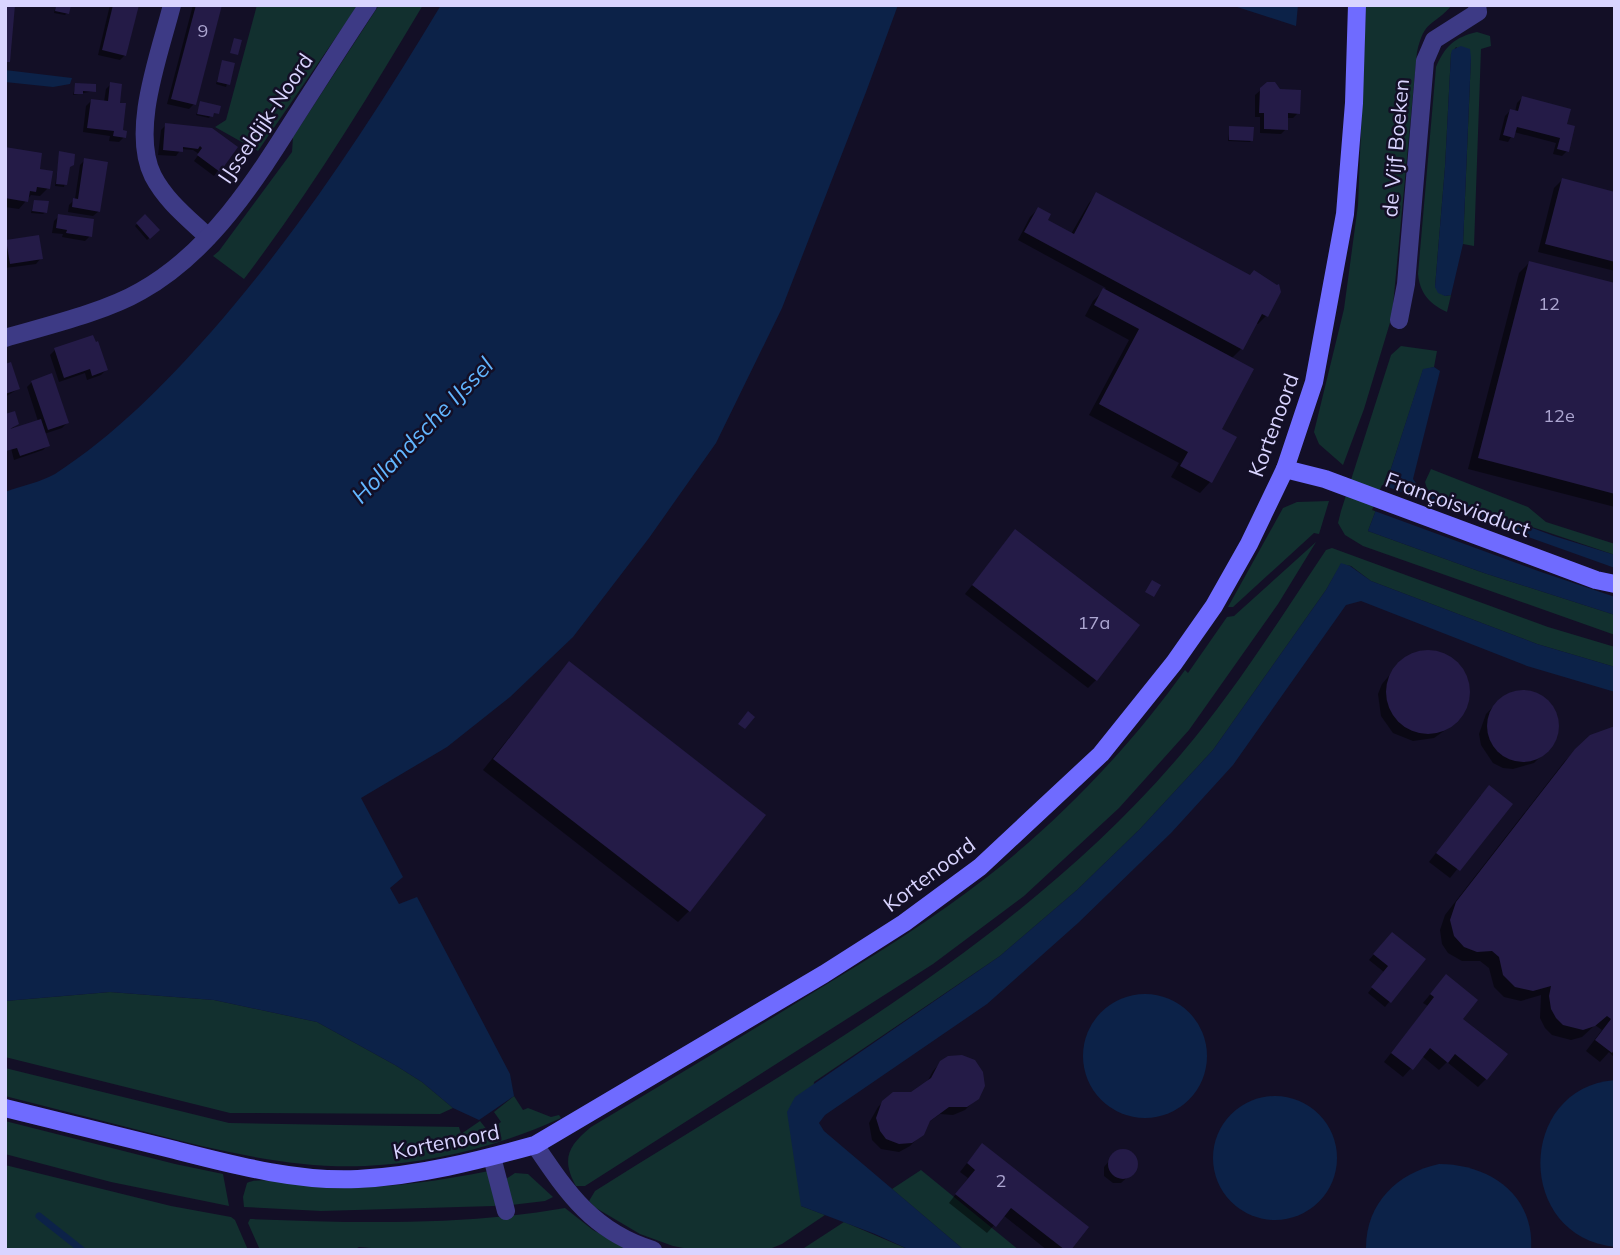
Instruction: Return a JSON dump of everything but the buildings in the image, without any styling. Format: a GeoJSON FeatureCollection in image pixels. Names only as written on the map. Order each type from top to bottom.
{"type":"FeatureCollection","features":[{"type":"Feature","properties":{"kind":"street"},"geometry":{"type":"LineString","coordinates":[[172,5],[146,111],[148,162],[164,193],[208,236]]}},
{"type":"Feature","properties":{"kind":"street","name":"IJsseldijk-Noord"},"geometry":{"type":"LineString","coordinates":[[5,338],[92,311],[140,292],[180,265],[208,236],[265,166],[368,5]]}},
{"type":"Feature","properties":{"kind":"street","name":"Kortenoord"},"geometry":{"type":"LineString","coordinates":[[5,1108],[236,1165],[299,1176],[356,1179],[409,1174],[492,1157],[535,1145],[824,974],[904,923],[980,867],[1101,754],[1174,663],[1214,606],[1249,544],[1285,469],[1314,382],[1345,214],[1354,103],[1357,5]]}},
{"type":"Feature","properties":{"kind":"street","name":"de Vijf Boeken"},"geometry":{"type":"LineString","coordinates":[[1399,320],[1406,284],[1425,61],[1434,40],[1478,12],[1477,5]]}},
{"type":"Feature","properties":{"kind":"street","name":"Françoisviaduct"},"geometry":{"type":"LineString","coordinates":[[1285,469],[1325,479],[1596,580],[1615,584]]}},
{"type":"Feature","properties":{"kind":"street"},"geometry":{"type":"LineString","coordinates":[[535,1145],[572,1199],[586,1213],[619,1236],[653,1250]]}},
{"type":"Feature","properties":{"kind":"street"},"geometry":{"type":"LineString","coordinates":[[492,1157],[506,1211]]}},
{"type":"Feature","properties":{"kind":"green space"},"geometry":{"type":"Polygon","coordinates":[[[257,5],[358,5],[258,151],[215,127],[226,120],[257,5]]]}},
{"type":"Feature","properties":{"kind":"green space"},"geometry":{"type":"Polygon","coordinates":[[[379,5],[423,5],[337,145],[244,279],[213,256],[292,152],[293,137],[379,5]]]}},
{"type":"Feature","properties":{"kind":"green space"},"geometry":{"type":"Polygon","coordinates":[[[1366,5],[1452,5],[1426,28],[1417,52],[1392,316],[1364,409],[1343,465],[1319,444],[1314,432],[1344,309],[1358,205],[1366,5]]]}},
{"type":"Feature","properties":{"kind":"green space"},"geometry":{"type":"Polygon","coordinates":[[[1477,32],[1490,36],[1491,46],[1481,49],[1474,246],[1463,244],[1471,57],[1456,47],[1451,54],[1435,287],[1445,296],[1451,295],[1447,312],[1427,298],[1418,274],[1436,67],[1452,43],[1477,32]]]}},
{"type":"Feature","properties":{"kind":"green space"},"geometry":{"type":"Polygon","coordinates":[[[1401,346],[1437,351],[1434,367],[1423,370],[1368,531],[1484,573],[1615,615],[1615,635],[1363,546],[1345,535],[1338,523],[1341,511],[1391,355],[1401,346]]]}},
{"type":"Feature","properties":{"kind":"green space"},"geometry":{"type":"Polygon","coordinates":[[[1431,469],[1528,507],[1546,522],[1615,544],[1615,555],[1428,492],[1425,482],[1431,469]]]}},
{"type":"Feature","properties":{"kind":"green space"},"geometry":{"type":"Polygon","coordinates":[[[1329,501],[1319,534],[1314,533],[1233,607],[1228,607],[1283,508],[1297,502],[1329,501]]]}},
{"type":"Feature","properties":{"kind":"green space"},"geometry":{"type":"Polygon","coordinates":[[[1316,542],[1278,604],[1189,730],[1119,808],[1024,896],[933,964],[585,1186],[576,1186],[569,1168],[569,1154],[577,1140],[591,1127],[902,937],[966,893],[1014,855],[1068,806],[1118,754],[1185,670],[1188,673],[1227,617],[1234,616],[1316,542]]]}},
{"type":"Feature","properties":{"kind":"green space"},"geometry":{"type":"Polygon","coordinates":[[[1332,548],[1548,627],[1615,647],[1615,667],[1537,644],[1371,581],[1351,566],[1341,564],[1326,590],[1213,750],[1140,829],[1077,890],[1000,956],[814,1082],[801,1206],[825,1215],[782,1244],[767,1250],[694,1250],[673,1246],[640,1234],[589,1201],[595,1191],[906,994],[981,940],[1052,882],[1120,820],[1182,753],[1239,679],[1326,550],[1332,548]]]}},
{"type":"Feature","properties":{"kind":"green space"},"geometry":{"type":"Polygon","coordinates":[[[110,992],[214,1000],[317,1022],[422,1082],[453,1108],[440,1114],[230,1113],[5,1057],[5,1001],[110,992]]]}},
{"type":"Feature","properties":{"kind":"green space"},"geometry":{"type":"Polygon","coordinates":[[[5,1068],[229,1123],[459,1127],[461,1134],[480,1121],[488,1131],[501,1122],[494,1112],[514,1096],[523,1110],[528,1108],[551,1117],[559,1115],[561,1118],[490,1145],[441,1157],[365,1166],[310,1165],[203,1146],[5,1096],[5,1068]]]}},
{"type":"Feature","properties":{"kind":"green space"},"geometry":{"type":"Polygon","coordinates":[[[5,1121],[223,1174],[229,1206],[111,1182],[5,1154],[5,1121]]]}},
{"type":"Feature","properties":{"kind":"green space"},"geometry":{"type":"Polygon","coordinates":[[[5,1165],[171,1206],[231,1217],[235,1220],[248,1250],[5,1250],[5,1165]]]}},
{"type":"Feature","properties":{"kind":"green space"},"geometry":{"type":"Polygon","coordinates":[[[921,1170],[1019,1250],[964,1250],[892,1189],[921,1170]]]}},
{"type":"Feature","properties":{"kind":"green space"},"geometry":{"type":"Polygon","coordinates":[[[489,1171],[497,1205],[494,1206],[321,1211],[244,1207],[243,1197],[247,1183],[254,1181],[322,1187],[364,1187],[426,1182],[489,1171]]]}},
{"type":"Feature","properties":{"kind":"green space"},"geometry":{"type":"Polygon","coordinates":[[[515,1173],[528,1174],[553,1197],[545,1201],[511,1205],[506,1179],[515,1173]]]}},
{"type":"Feature","properties":{"kind":"green space"},"geometry":{"type":"Polygon","coordinates":[[[565,1208],[593,1230],[630,1250],[395,1250],[359,1247],[353,1250],[260,1250],[248,1223],[250,1219],[368,1222],[448,1220],[565,1208]]]}},
{"type":"Feature","properties":{"kind":"green space"},"geometry":{"type":"Polygon","coordinates":[[[844,1222],[910,1250],[801,1250],[844,1222]]]}},
{"type":"Feature","properties":{"kind":"water","name":"Hollandsche IJssel"},"geometry":{"type":"Polygon","coordinates":[[[441,5],[898,5],[782,308],[716,443],[649,538],[573,637],[510,697],[447,747],[361,798],[403,877],[390,888],[399,904],[417,897],[510,1074],[514,1096],[479,1120],[453,1108],[422,1082],[395,1065],[317,1022],[214,1000],[110,992],[5,1001],[5,492],[55,474],[98,443],[157,390],[212,331],[275,254],[334,173],[441,5]]]}},
{"type":"Feature","properties":{"kind":"water"},"geometry":{"type":"Polygon","coordinates":[[[1231,5],[1298,5],[1296,26],[1231,5]]]}},
{"type":"Feature","properties":{"kind":"water"},"geometry":{"type":"Polygon","coordinates":[[[1461,46],[1470,49],[1471,57],[1463,244],[1451,295],[1445,296],[1438,293],[1435,287],[1451,54],[1452,50],[1461,46]]]}},
{"type":"Feature","properties":{"kind":"water"},"geometry":{"type":"Polygon","coordinates":[[[5,70],[72,78],[70,84],[53,87],[5,82],[5,70]]]}},
{"type":"Feature","properties":{"kind":"water"},"geometry":{"type":"Polygon","coordinates":[[[1434,367],[1440,371],[1413,479],[1418,486],[1554,536],[1615,555],[1615,615],[1484,573],[1368,531],[1423,369],[1434,367]]]}},
{"type":"Feature","properties":{"kind":"water"},"geometry":{"type":"Polygon","coordinates":[[[1341,563],[1371,581],[1537,644],[1615,667],[1615,692],[1527,666],[1361,601],[1346,605],[1233,765],[1171,833],[1078,923],[987,1004],[825,1115],[819,1123],[824,1131],[964,1250],[910,1250],[801,1206],[787,1112],[795,1097],[1000,956],[1077,890],[1140,829],[1213,750],[1326,590],[1341,563]]]}},
{"type":"Feature","properties":{"kind":"water"},"geometry":{"type":"Polygon","coordinates":[[[1145,994],[1169,999],[1189,1012],[1202,1032],[1207,1056],[1202,1080],[1189,1100],[1169,1113],[1145,1118],[1121,1113],[1101,1100],[1088,1080],[1083,1056],[1088,1032],[1101,1012],[1121,999],[1145,994]]]}},
{"type":"Feature","properties":{"kind":"water"},"geometry":{"type":"Polygon","coordinates":[[[1615,1080],[1615,1247],[1582,1237],[1559,1218],[1545,1192],[1540,1163],[1545,1134],[1559,1108],[1582,1089],[1615,1080]]]}},
{"type":"Feature","properties":{"kind":"water"},"geometry":{"type":"Polygon","coordinates":[[[1275,1096],[1299,1101],[1319,1114],[1332,1134],[1337,1158],[1332,1182],[1319,1202],[1299,1215],[1275,1220],[1251,1215],[1231,1202],[1218,1182],[1213,1158],[1218,1134],[1231,1114],[1251,1101],[1275,1096]]]}},
{"type":"Feature","properties":{"kind":"water"},"geometry":{"type":"Polygon","coordinates":[[[1439,1164],[1475,1170],[1505,1186],[1525,1213],[1531,1250],[1366,1250],[1371,1218],[1386,1193],[1410,1175],[1439,1164]]]}},
{"type":"Feature","properties":{"kind":"pier"},"geometry":{"type":"Polygon","coordinates":[[[1382,485],[1615,568],[1615,597],[1372,510],[1382,485]]]}},
{"type":"Feature","properties":{"kind":"waterway"},"geometry":{"type":"LineString","coordinates":[[39,1216],[82,1250]]}}]}
